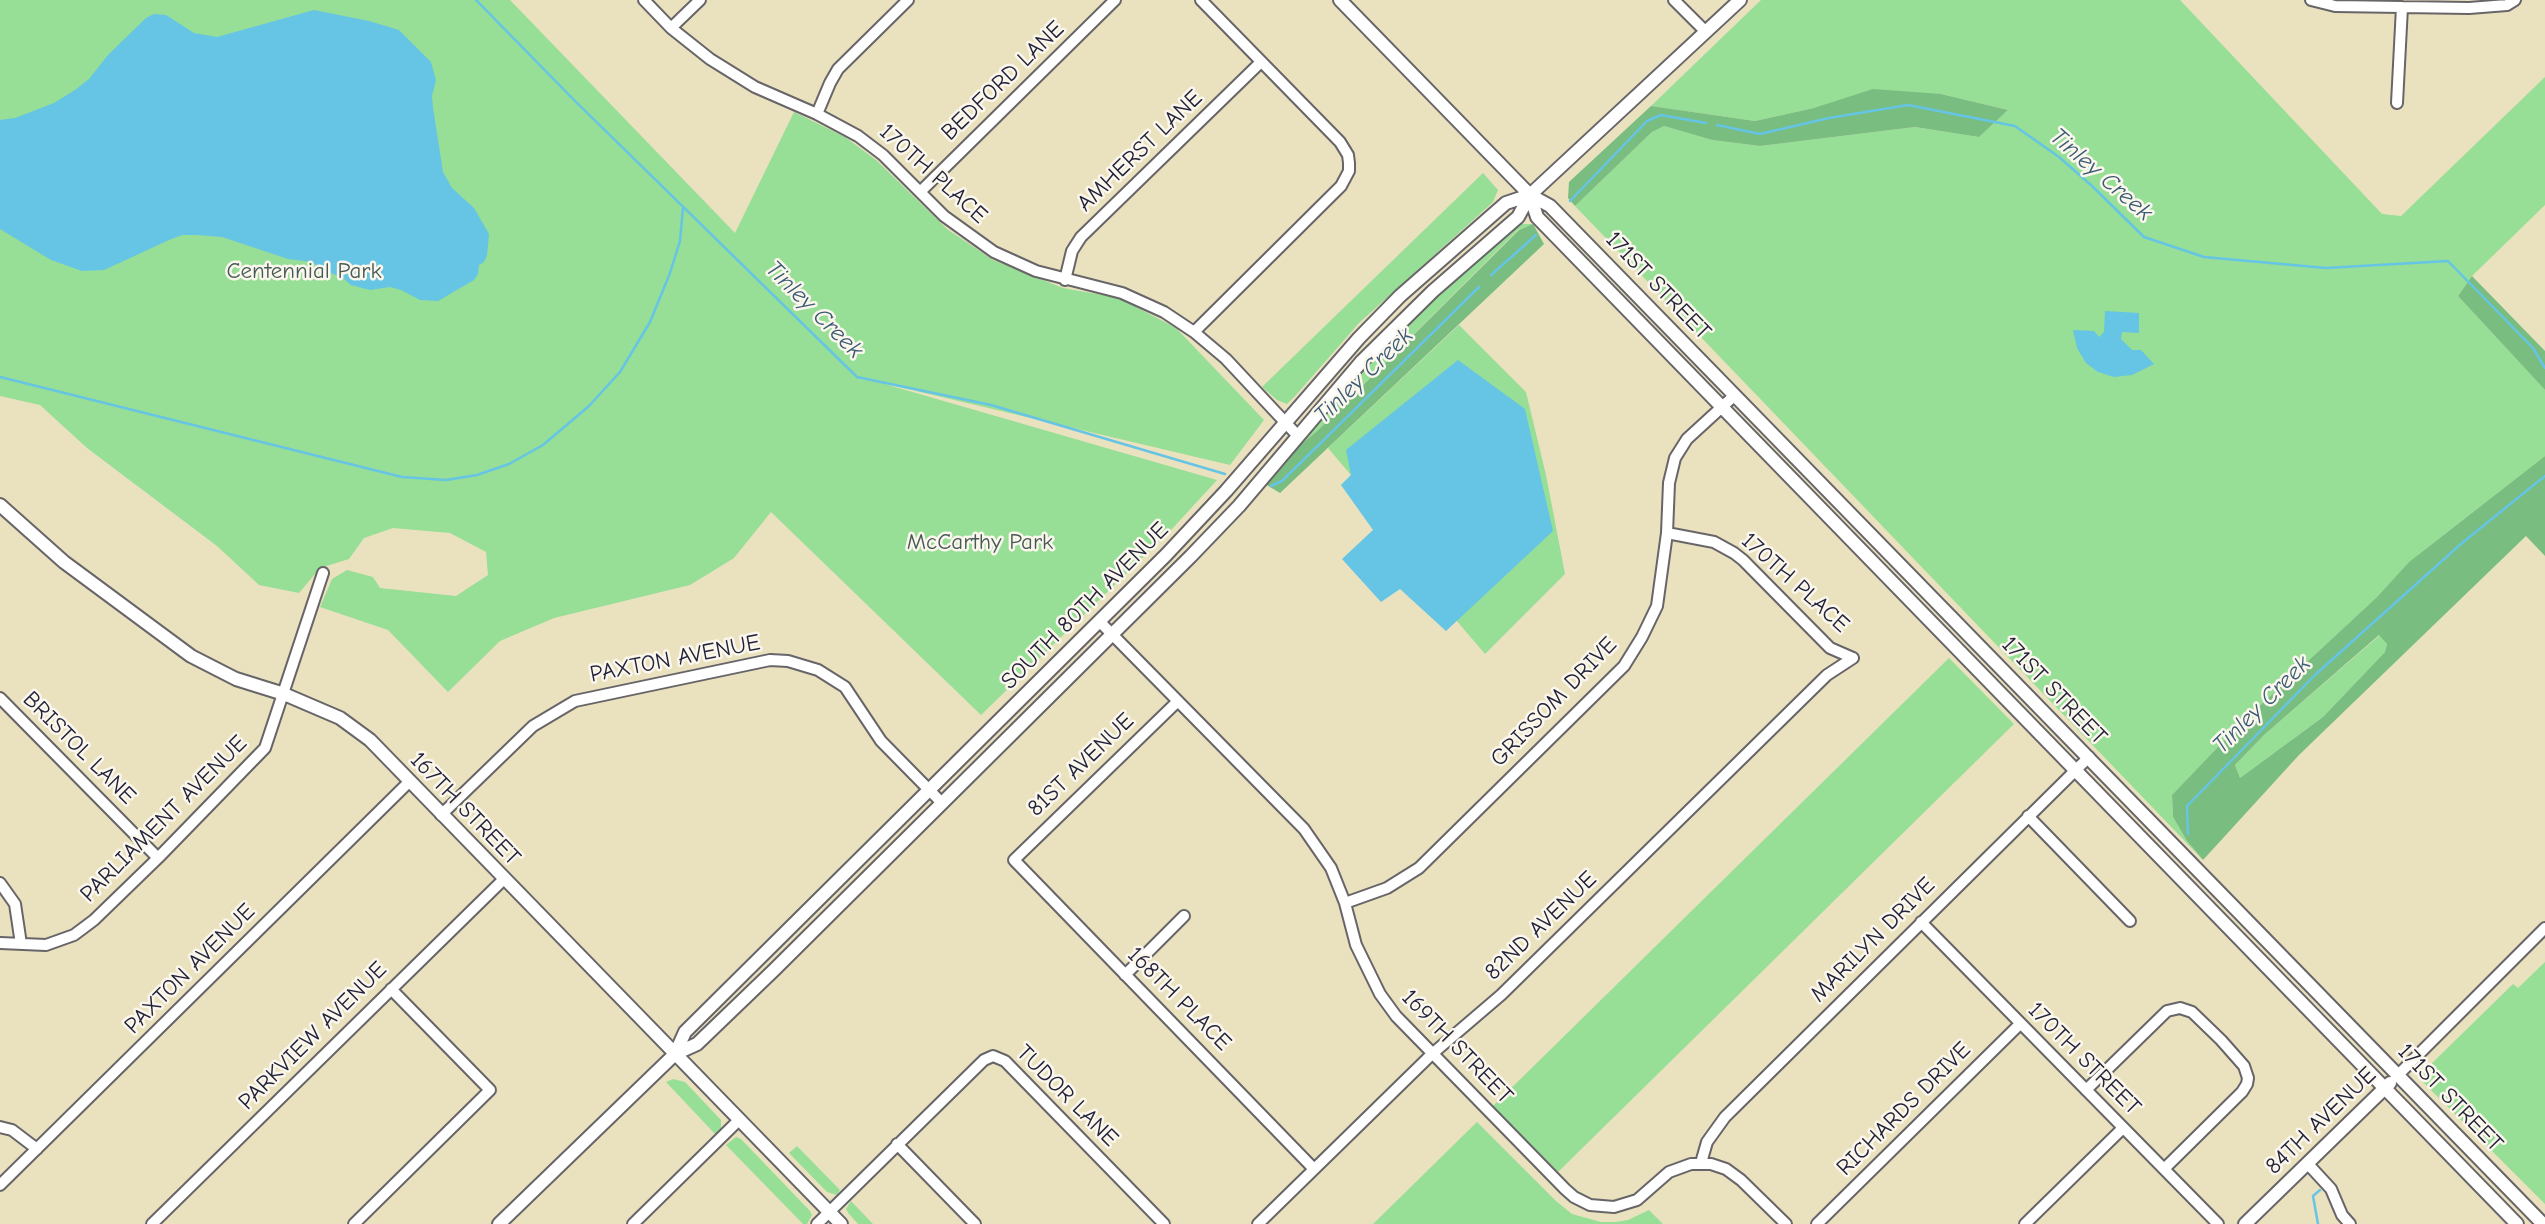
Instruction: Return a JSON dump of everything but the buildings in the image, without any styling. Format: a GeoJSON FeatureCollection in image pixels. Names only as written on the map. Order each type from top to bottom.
{"type":"FeatureCollection","features":[{"type":"Feature","properties":{"kind":"street","name":"170TH PLACE"},"geometry":{"type":"LineString","coordinates":[[644,0],[671,28],[710,59],[755,87],[846,128],[865,141],[950,221],[994,252],[1036,271],[1122,293],[1164,312],[1194,332],[1226,359],[1298,436]]}},
{"type":"Feature","properties":{"kind":"street"},"geometry":{"type":"LineString","coordinates":[[671,28],[700,0]]}},
{"type":"Feature","properties":{"kind":"street"},"geometry":{"type":"LineString","coordinates":[[817,114],[838,69],[908,0]]}},
{"type":"Feature","properties":{"kind":"street","name":"BEDFORD LANE"},"geometry":{"type":"LineString","coordinates":[[920,192],[1115,0]]}},
{"type":"Feature","properties":{"kind":"street"},"geometry":{"type":"LineString","coordinates":[[1194,332],[1341,186],[1349,171],[1345,148],[1201,0]]}},
{"type":"Feature","properties":{"kind":"street","name":"171ST STREET"},"geometry":{"type":"LineString","coordinates":[[1340,0],[1530,195],[1550,206],[2543,1224]]}},
{"type":"Feature","properties":{"kind":"street"},"geometry":{"type":"LineString","coordinates":[[1674,0],[1706,32]]}},
{"type":"Feature","properties":{"kind":"street","name":"SOUTH 80TH AVENUE"},"geometry":{"type":"LineString","coordinates":[[499,1224],[675,1054],[697,1044],[942,803],[1239,506],[1362,361],[1433,291],[1518,217],[1530,195],[1740,0]]}},
{"type":"Feature","properties":{"kind":"street"},"geometry":{"type":"LineString","coordinates":[[2311,0],[2335,6],[2469,8],[2507,5],[2515,0]]}},
{"type":"Feature","properties":{"kind":"street"},"geometry":{"type":"LineString","coordinates":[[2397,103],[2402,7]]}},
{"type":"Feature","properties":{"kind":"street","name":"AMHERST LANE"},"geometry":{"type":"LineString","coordinates":[[1065,279],[1072,251],[1081,237],[1261,62]]}},
{"type":"Feature","properties":{"kind":"street","name":"171ST STREET"},"geometry":{"type":"LineString","coordinates":[[1530,195],[1537,217],[2517,1224]]}},
{"type":"Feature","properties":{"kind":"street","name":"SOUTH 80TH AVENUE"},"geometry":{"type":"LineString","coordinates":[[675,1054],[685,1032],[1167,555],[1359,338],[1400,296],[1506,203],[1530,195]]}},
{"type":"Feature","properties":{"kind":"street","name":"GRISSOM DRIVE"},"geometry":{"type":"LineString","coordinates":[[1345,903],[1387,888],[1419,868],[1624,666],[1657,606],[1667,533],[1669,483],[1675,458],[1687,439],[1735,395]]}},
{"type":"Feature","properties":{"kind":"street","name":"167TH STREET"},"geometry":{"type":"LineString","coordinates":[[0,505],[64,562],[191,656],[236,679],[284,694],[340,718],[370,740],[441,816],[841,1224]]}},
{"type":"Feature","properties":{"kind":"street","name":"170TH PLACE"},"geometry":{"type":"LineString","coordinates":[[1667,533],[1714,542],[1744,559],[1830,648],[1853,658]]}},
{"type":"Feature","properties":{"kind":"street","name":"PARLIAMENT AVENUE"},"geometry":{"type":"LineString","coordinates":[[0,943],[46,945],[74,935],[94,920],[158,858],[265,748],[323,573]]}},
{"type":"Feature","properties":{"kind":"street","name":"169TH STREET"},"geometry":{"type":"LineString","coordinates":[[1100,622],[1304,829],[1331,868],[1345,903],[1356,945],[1380,994],[1395,1016],[1564,1189],[1581,1202],[1602,1207],[1625,1205],[1647,1192],[1669,1172],[1701,1163]]}},
{"type":"Feature","properties":{"kind":"street","name":"82ND AVENUE"},"geometry":{"type":"LineString","coordinates":[[1258,1224],[1432,1054],[1501,995],[1827,675],[1853,658]]}},
{"type":"Feature","properties":{"kind":"street","name":"PAXTON AVENUE"},"geometry":{"type":"LineString","coordinates":[[441,816],[533,726],[575,701],[770,660],[788,661],[818,670],[845,687],[881,741],[942,803]]}},
{"type":"Feature","properties":{"kind":"street","name":"BRISTOL LANE"},"geometry":{"type":"LineString","coordinates":[[0,698],[158,858]]}},
{"type":"Feature","properties":{"kind":"street","name":"81ST AVENUE"},"geometry":{"type":"LineString","coordinates":[[1014,860],[1178,701]]}},
{"type":"Feature","properties":{"kind":"street","name":"MARILYN DRIVE"},"geometry":{"type":"LineString","coordinates":[[1701,1163],[1707,1142],[1725,1117],[2089,757]]}},
{"type":"Feature","properties":{"kind":"street","name":"PAXTON AVENUE"},"geometry":{"type":"LineString","coordinates":[[0,1185],[409,782]]}},
{"type":"Feature","properties":{"kind":"street"},"geometry":{"type":"LineString","coordinates":[[2028,817],[2130,921]]}},
{"type":"Feature","properties":{"kind":"street","name":"168TH PLACE"},"geometry":{"type":"LineString","coordinates":[[1014,860],[1314,1169]]}},
{"type":"Feature","properties":{"kind":"street","name":"PARKVIEW AVENUE"},"geometry":{"type":"LineString","coordinates":[[152,1224],[503,878]]}},
{"type":"Feature","properties":{"kind":"street"},"geometry":{"type":"LineString","coordinates":[[0,883],[15,904],[21,944]]}},
{"type":"Feature","properties":{"kind":"street"},"geometry":{"type":"LineString","coordinates":[[1125,975],[1184,916]]}},
{"type":"Feature","properties":{"kind":"street","name":"170TH STREET"},"geometry":{"type":"LineString","coordinates":[[1921,922],[2218,1224]]}},
{"type":"Feature","properties":{"kind":"street","name":"84TH AVENUE"},"geometry":{"type":"LineString","coordinates":[[2245,1224],[2545,928]]}},
{"type":"Feature","properties":{"kind":"street"},"geometry":{"type":"LineString","coordinates":[[354,1224],[490,1090],[391,989]]}},
{"type":"Feature","properties":{"kind":"street"},"geometry":{"type":"LineString","coordinates":[[2087,1090],[2167,1012],[2180,1008],[2192,1012],[2218,1038],[2244,1066],[2247,1084],[2164,1169]]}},
{"type":"Feature","properties":{"kind":"street","name":"RICHARDS DRIVE"},"geometry":{"type":"LineString","coordinates":[[1817,1224],[2020,1024]]}},
{"type":"Feature","properties":{"kind":"street","name":"TUDOR LANE"},"geometry":{"type":"LineString","coordinates":[[817,1224],[984,1060],[997,1056],[1015,1071],[1164,1224]]}},
{"type":"Feature","properties":{"kind":"street"},"geometry":{"type":"LineString","coordinates":[[633,1224],[739,1119]]}},
{"type":"Feature","properties":{"kind":"street"},"geometry":{"type":"LineString","coordinates":[[0,1126],[12,1130],[37,1149]]}},
{"type":"Feature","properties":{"kind":"street"},"geometry":{"type":"LineString","coordinates":[[2025,1224],[2123,1128]]}},
{"type":"Feature","properties":{"kind":"street"},"geometry":{"type":"LineString","coordinates":[[897,1144],[975,1224]]}},
{"type":"Feature","properties":{"kind":"street"},"geometry":{"type":"LineString","coordinates":[[1701,1163],[1726,1169],[1786,1224]]}},
{"type":"Feature","properties":{"kind":"street"},"geometry":{"type":"LineString","coordinates":[[2307,1163],[2330,1189],[2342,1215],[2350,1224]]}},
{"type":"Feature","properties":{"kind":"green space"},"geometry":{"type":"Polygon","coordinates":[[[0,0],[510,0],[735,233],[794,112],[845,137],[876,160],[947,229],[993,260],[1063,288],[1119,298],[1176,328],[1264,420],[1230,465],[878,382],[1217,480],[1171,530],[981,715],[771,512],[734,558],[690,585],[554,618],[500,641],[448,692],[388,630],[320,607],[332,579],[347,570],[373,577],[380,588],[456,596],[488,575],[486,552],[450,533],[393,528],[364,538],[349,559],[320,568],[299,593],[259,585],[217,546],[87,448],[40,405],[0,396],[0,0]]]}},
{"type":"Feature","properties":{"kind":"green space"},"geometry":{"type":"Polygon","coordinates":[[[1761,0],[2180,0],[2382,214],[2401,216],[2545,77],[2545,205],[2472,276],[2458,296],[2545,390],[2545,456],[2409,562],[2376,598],[2239,725],[2172,795],[2173,817],[2187,841],[2203,860],[1575,206],[1652,132],[1664,126],[1712,140],[1760,146],[1915,127],[1979,137],[2008,110],[1941,94],[1814,108],[1755,121],[1651,106],[1761,0]]]}},
{"type":"Feature","properties":{"kind":"green space"},"geometry":{"type":"Polygon","coordinates":[[[1873,89],[1941,94],[2008,110],[1979,137],[1915,127],[1760,146],[1712,140],[1664,126],[1652,132],[1575,206],[1568,198],[1569,182],[1651,106],[1755,121],[1814,108],[1873,89]]]}},
{"type":"Feature","properties":{"kind":"green space"},"geometry":{"type":"Polygon","coordinates":[[[1483,173],[1498,190],[1493,202],[1359,323],[1287,404],[1277,400],[1262,387],[1483,173]]]}},
{"type":"Feature","properties":{"kind":"green space"},"geometry":{"type":"Polygon","coordinates":[[[1521,224],[1533,224],[1518,230],[1300,445],[1369,359],[1409,319],[1509,231],[1521,224]]]}},
{"type":"Feature","properties":{"kind":"green space"},"geometry":{"type":"Polygon","coordinates":[[[1533,224],[1544,244],[1280,493],[1265,484],[1300,445],[1519,230],[1533,224]]]}},
{"type":"Feature","properties":{"kind":"green space"},"geometry":{"type":"Polygon","coordinates":[[[2472,276],[2545,351],[2545,390],[2458,296],[2472,276]]]}},
{"type":"Feature","properties":{"kind":"green space"},"geometry":{"type":"Polygon","coordinates":[[[1459,325],[1526,392],[1546,475],[1565,574],[1485,654],[1341,485],[1351,475],[1328,448],[1459,325]]]}},
{"type":"Feature","properties":{"kind":"green space"},"geometry":{"type":"Polygon","coordinates":[[[2545,456],[2545,556],[2526,536],[2299,755],[2203,860],[2187,841],[2173,817],[2172,795],[2239,725],[2376,598],[2409,562],[2545,456]],[[2379,635],[2264,735],[2235,765],[2240,778],[2323,717],[2385,652],[2387,644],[2379,635]]]}},
{"type":"Feature","properties":{"kind":"green space"},"geometry":{"type":"Polygon","coordinates":[[[2380,635],[2387,644],[2385,652],[2323,717],[2240,778],[2235,765],[2264,735],[2380,635]]]}},
{"type":"Feature","properties":{"kind":"green space"},"geometry":{"type":"Polygon","coordinates":[[[1949,658],[2014,724],[1558,1172],[1493,1106],[1949,658]]]}},
{"type":"Feature","properties":{"kind":"green space"},"geometry":{"type":"Polygon","coordinates":[[[2545,962],[2545,1204],[2423,1082],[2424,1071],[2513,984],[2518,988],[2545,962]]]}},
{"type":"Feature","properties":{"kind":"green space"},"geometry":{"type":"Polygon","coordinates":[[[673,1079],[685,1082],[721,1120],[721,1129],[716,1135],[666,1082],[673,1079]]]}},
{"type":"Feature","properties":{"kind":"green space"},"geometry":{"type":"Polygon","coordinates":[[[1477,1122],[1572,1214],[1601,1222],[1616,1222],[1628,1220],[1649,1210],[1663,1224],[1373,1224],[1477,1122]]]}},
{"type":"Feature","properties":{"kind":"green space"},"geometry":{"type":"Polygon","coordinates":[[[736,1137],[741,1139],[810,1211],[812,1215],[807,1224],[803,1224],[726,1145],[736,1137]]]}},
{"type":"Feature","properties":{"kind":"green space"},"geometry":{"type":"Polygon","coordinates":[[[797,1146],[840,1190],[837,1195],[827,1192],[789,1153],[797,1146]]]}},
{"type":"Feature","properties":{"kind":"green space"},"geometry":{"type":"Polygon","coordinates":[[[851,1201],[873,1224],[858,1224],[846,1209],[851,1201]]]}},
{"type":"Feature","properties":{"kind":"water"},"geometry":{"type":"Polygon","coordinates":[[[314,10],[399,30],[431,62],[436,80],[432,96],[443,172],[452,188],[474,208],[489,234],[487,255],[479,265],[474,280],[438,301],[420,300],[390,287],[370,290],[351,285],[312,262],[288,259],[222,237],[197,235],[182,235],[104,270],[82,271],[51,260],[0,229],[0,120],[15,118],[54,103],[75,90],[89,79],[108,55],[146,18],[154,14],[166,15],[194,33],[217,37],[314,10]]]}},
{"type":"Feature","properties":{"kind":"water"},"geometry":{"type":"Polygon","coordinates":[[[2105,311],[2139,313],[2139,333],[2122,332],[2121,339],[2132,350],[2141,350],[2154,364],[2132,375],[2114,377],[2098,372],[2086,363],[2077,348],[2073,330],[2094,331],[2099,337],[2104,332],[2105,311]]]}},
{"type":"Feature","properties":{"kind":"water"},"geometry":{"type":"Polygon","coordinates":[[[1458,360],[1525,409],[1553,531],[1446,631],[1400,589],[1381,602],[1342,559],[1373,530],[1341,485],[1351,475],[1346,450],[1458,360]]]}},
{"type":"Feature","properties":{"kind":"waterway","name":"Tinley Creek"},"geometry":{"type":"LineString","coordinates":[[476,0],[574,100],[857,377],[991,405],[1225,474]]}},
{"type":"Feature","properties":{"kind":"waterway","name":"Tinley Creek"},"geometry":{"type":"LineString","coordinates":[[1717,125],[1760,134],[1829,118],[1908,105],[2015,126],[2059,157],[2144,237],[2204,257],[2326,268],[2448,261],[2533,348],[2545,368]]}},
{"type":"Feature","properties":{"kind":"waterway","name":"Tinley Creek"},"geometry":{"type":"LineString","coordinates":[[1570,201],[1647,121],[1661,115],[1706,123]]}},
{"type":"Feature","properties":{"kind":"waterway"},"geometry":{"type":"LineString","coordinates":[[0,377],[402,477],[446,480],[477,475],[509,464],[543,445],[589,406],[620,372],[650,322],[670,273],[680,241],[683,208]]}},
{"type":"Feature","properties":{"kind":"waterway","name":"Tinley Creek"},"geometry":{"type":"LineString","coordinates":[[1491,275],[1536,235]]}},
{"type":"Feature","properties":{"kind":"waterway","name":"Tinley Creek"},"geometry":{"type":"LineString","coordinates":[[1271,486],[1282,481],[1479,287]]}},
{"type":"Feature","properties":{"kind":"waterway","name":"Tinley Creek"},"geometry":{"type":"LineString","coordinates":[[2188,834],[2187,806],[2316,674],[2462,543],[2545,476]]}},
{"type":"Feature","properties":{"kind":"waterway","name":"Tinley Creek"},"geometry":{"type":"LineString","coordinates":[[2318,1224],[2313,1196],[2320,1190]]}},
{"type":"Feature","properties":{"kind":"park label","name":"Centennial Park"},"geometry":{"type":"Point","coordinates":[304,271]}},
{"type":"Feature","properties":{"kind":"park label","name":"McCarthy Park"},"geometry":{"type":"Point","coordinates":[980,542]}}]}
